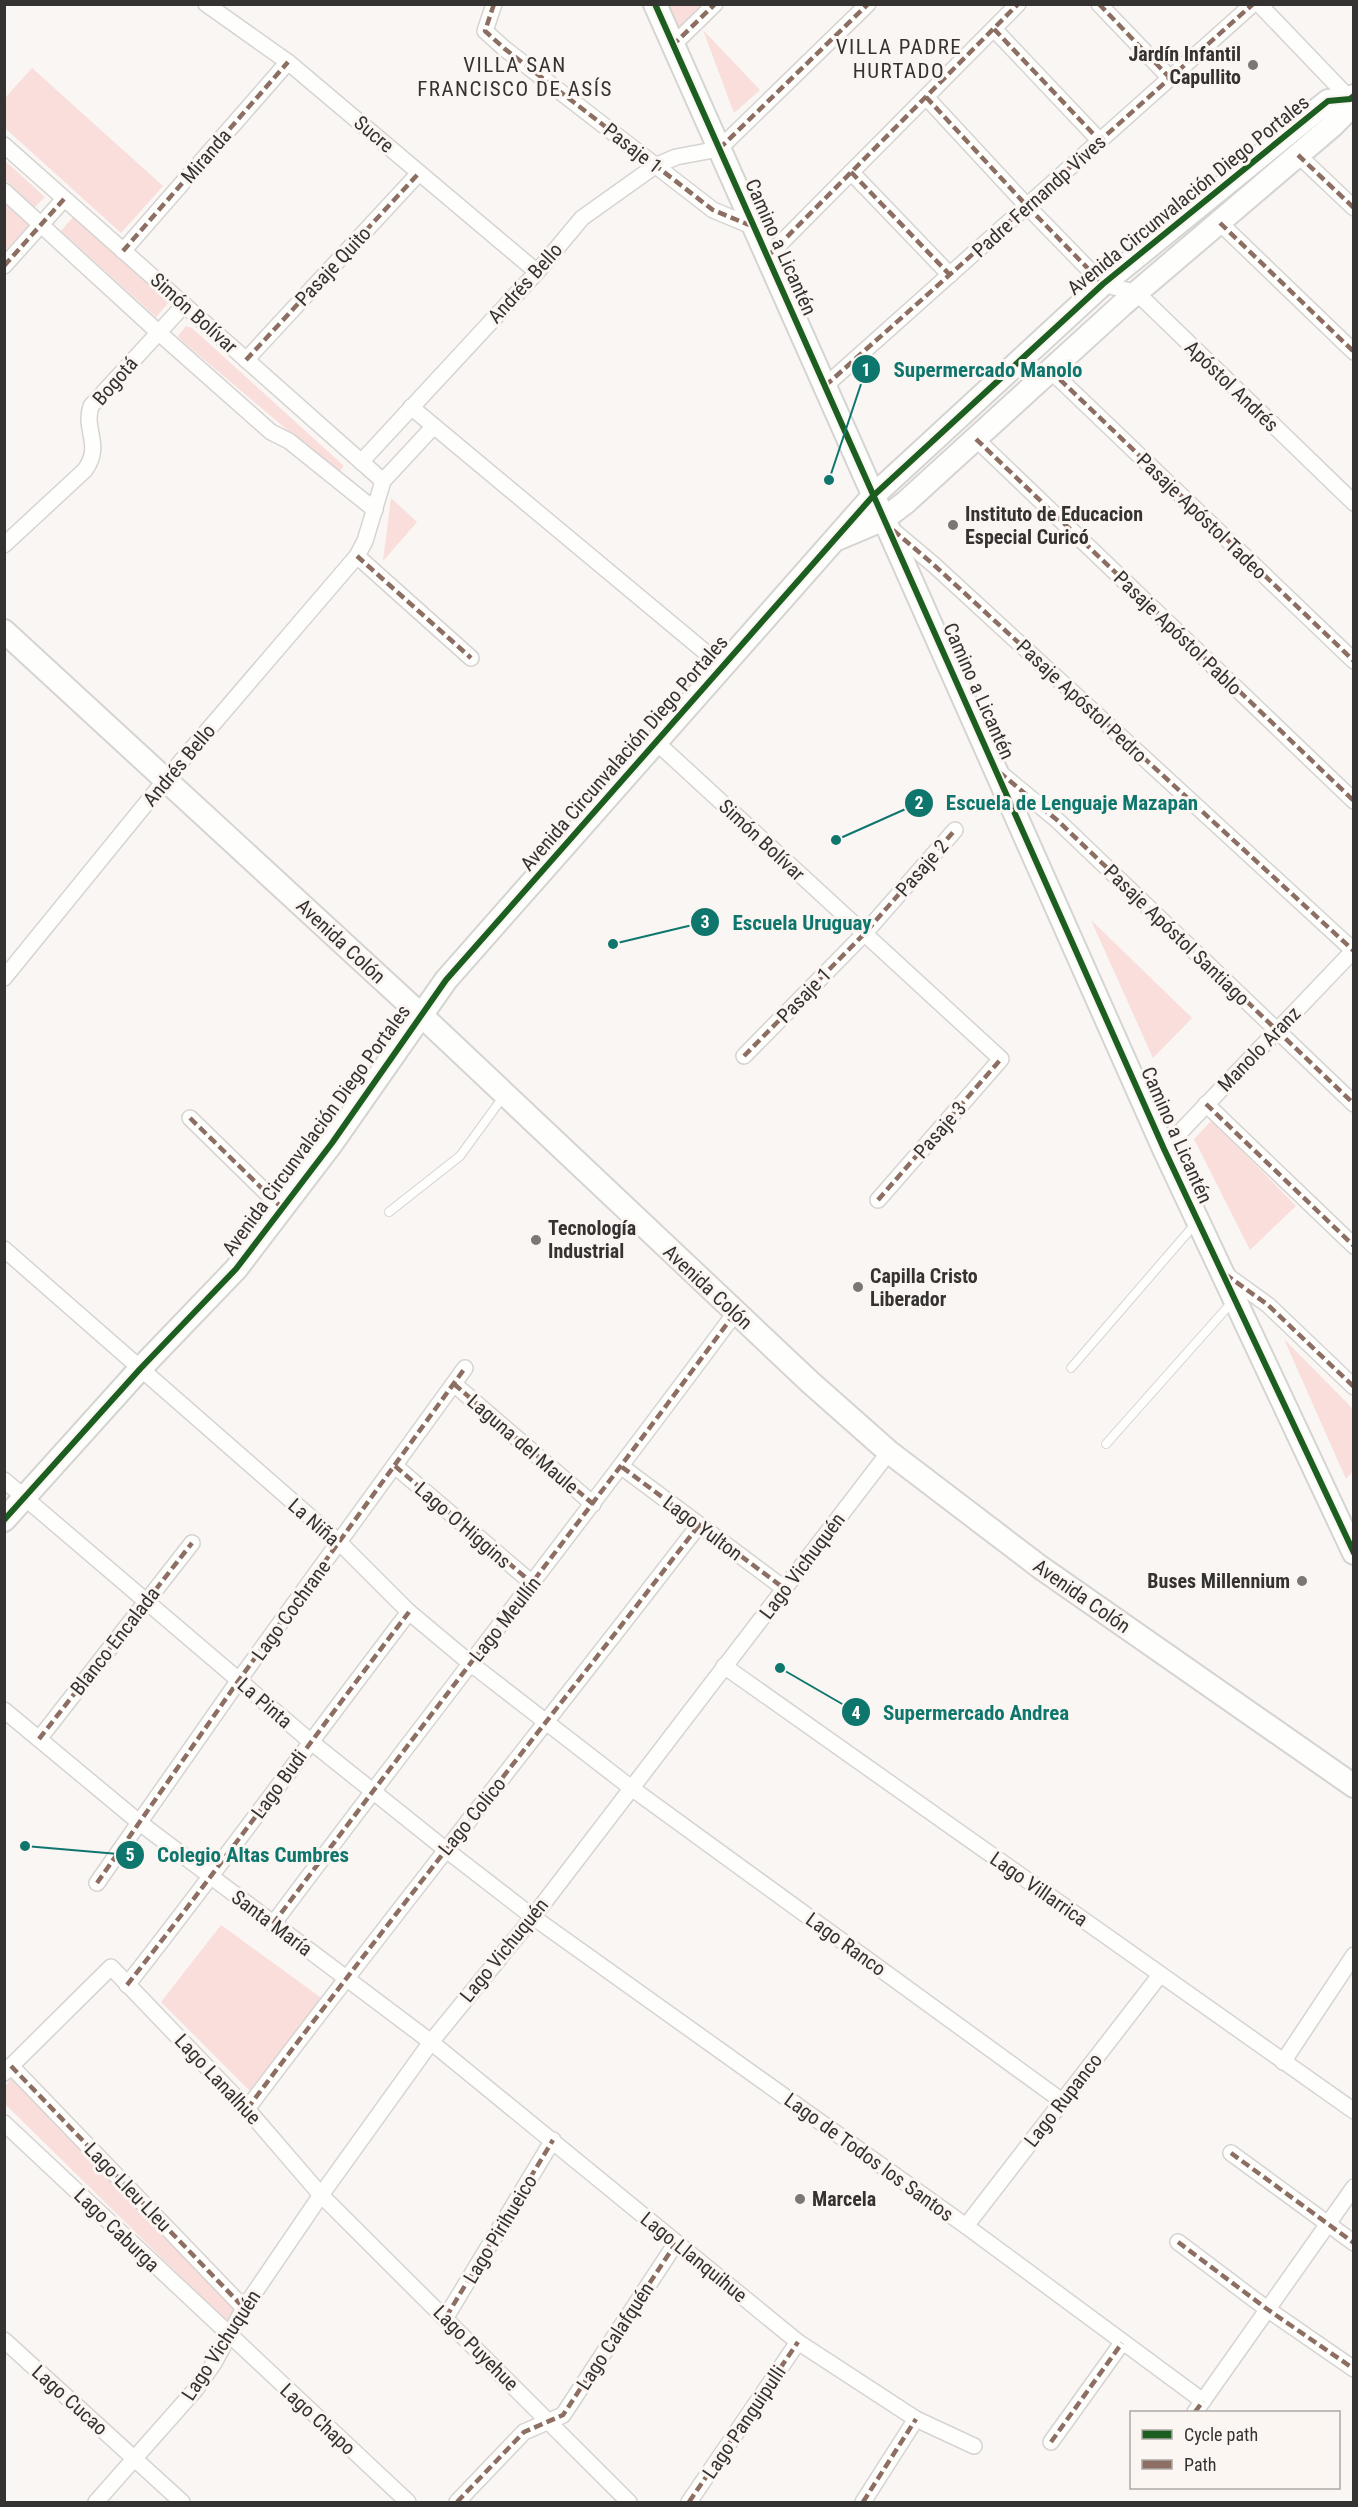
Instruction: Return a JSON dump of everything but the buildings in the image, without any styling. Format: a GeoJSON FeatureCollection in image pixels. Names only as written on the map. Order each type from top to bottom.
{"type":"FeatureCollection","features":[{"type":"Feature","properties":{"kind":"street","name":"Sucre"},"geometry":{"type":"LineString","coordinates":[[206,4],[288,62],[537,272]]}},
{"type":"Feature","properties":{"kind":"street","name":"Pasaje 1"},"geometry":{"type":"LineString","coordinates":[[494,4],[484,31],[713,210],[754,227]]}},
{"type":"Feature","properties":{"kind":"street","name":"Camino a Licantén"},"geometry":{"type":"LineString","coordinates":[[655,4],[1164,1149],[1353,1553]]}},
{"type":"Feature","properties":{"kind":"street"},"geometry":{"type":"LineString","coordinates":[[672,46],[715,4]]}},
{"type":"Feature","properties":{"kind":"street"},"geometry":{"type":"LineString","coordinates":[[719,148],[868,4]]}},
{"type":"Feature","properties":{"kind":"street"},"geometry":{"type":"LineString","coordinates":[[768,256],[1018,4]]}},
{"type":"Feature","properties":{"kind":"street"},"geometry":{"type":"LineString","coordinates":[[1100,4],[1170,78]]}},
{"type":"Feature","properties":{"kind":"street","name":"Padre Fernandp Vives"},"geometry":{"type":"LineString","coordinates":[[825,386],[1252,4]]}},
{"type":"Feature","properties":{"kind":"street"},"geometry":{"type":"LineString","coordinates":[[1259,4],[1352,98]]}},
{"type":"Feature","properties":{"kind":"street"},"geometry":{"type":"LineString","coordinates":[[994,29],[1100,141]]}},
{"type":"Feature","properties":{"kind":"street","name":"Miranda"},"geometry":{"type":"LineString","coordinates":[[123,251],[288,62]]}},
{"type":"Feature","properties":{"kind":"street"},"geometry":{"type":"LineString","coordinates":[[926,97],[1103,284]]}},
{"type":"Feature","properties":{"kind":"street","name":"Avenida Circunvalación Diego Portales"},"geometry":{"type":"LineString","coordinates":[[832,540],[886,523],[1050,370],[1343,115],[1352,98]]}},
{"type":"Feature","properties":{"kind":"street","name":"Avenida Circunvalación Diego Portales"},"geometry":{"type":"LineString","coordinates":[[4,1520],[140,1369],[236,1269],[352,1115],[446,980],[873,496],[1103,284],[1328,101],[1352,98]]}},
{"type":"Feature","properties":{"kind":"street","name":"Simón Bolívar"},"geometry":{"type":"LineString","coordinates":[[4,145],[383,481]]}},
{"type":"Feature","properties":{"kind":"street","name":"Andrés Bello"},"geometry":{"type":"LineString","coordinates":[[361,462],[537,272],[582,218],[655,166],[676,157],[719,148]]}},
{"type":"Feature","properties":{"kind":"street"},"geometry":{"type":"LineString","coordinates":[[1298,155],[1353,208]]}},
{"type":"Feature","properties":{"kind":"street"},"geometry":{"type":"LineString","coordinates":[[851,172],[950,275]]}},
{"type":"Feature","properties":{"kind":"street","name":"Pasaje Quito"},"geometry":{"type":"LineString","coordinates":[[246,360],[419,173]]}},
{"type":"Feature","properties":{"kind":"street","name":"Simón Bolívar"},"geometry":{"type":"LineString","coordinates":[[4,191],[271,432],[289,441],[375,510]]}},
{"type":"Feature","properties":{"kind":"street"},"geometry":{"type":"LineString","coordinates":[[4,266],[64,199]]}},
{"type":"Feature","properties":{"kind":"street"},"geometry":{"type":"LineString","coordinates":[[1220,223],[1353,352]]}},
{"type":"Feature","properties":{"kind":"street","name":"Apóstol Andrés"},"geometry":{"type":"LineString","coordinates":[[1103,284],[1137,293],[1353,503]]}},
{"type":"Feature","properties":{"kind":"street","name":"Bogotá"},"geometry":{"type":"LineString","coordinates":[[4,545],[77,478],[90,463],[94,447],[88,420],[91,406],[184,305]]}},
{"type":"Feature","properties":{"kind":"street","name":"Pasaje Apóstol Tadeo"},"geometry":{"type":"LineString","coordinates":[[1050,370],[1353,661]]}},
{"type":"Feature","properties":{"kind":"street"},"geometry":{"type":"LineString","coordinates":[[411,407],[722,666]]}},
{"type":"Feature","properties":{"kind":"street","name":"Andrés Bello"},"geometry":{"type":"LineString","coordinates":[[4,978],[166,779],[357,556],[365,541],[383,481],[434,426]]}},
{"type":"Feature","properties":{"kind":"street","name":"Pasaje Apóstol Pablo"},"geometry":{"type":"LineString","coordinates":[[976,439],[1353,801]]}},
{"type":"Feature","properties":{"kind":"street","name":"Pasaje Apóstol Pedro"},"geometry":{"type":"LineString","coordinates":[[886,523],[1353,950]]}},
{"type":"Feature","properties":{"kind":"street"},"geometry":{"type":"LineString","coordinates":[[357,556],[471,658]]}},
{"type":"Feature","properties":{"kind":"street","name":"Avenida Colón"},"geometry":{"type":"LineString","coordinates":[[4,631],[421,1015],[735,1313],[889,1452],[1040,1567],[1353,1786]]}},
{"type":"Feature","properties":{"kind":"street","name":"Simón Bolívar"},"geometry":{"type":"LineString","coordinates":[[656,742],[1001,1059]]}},
{"type":"Feature","properties":{"kind":"street","name":"Pasaje Apóstol Santiago"},"geometry":{"type":"LineString","coordinates":[[996,770],[1057,820],[1353,1104]]}},
{"type":"Feature","properties":{"kind":"street","name":"Pasaje 2"},"geometry":{"type":"LineString","coordinates":[[864,934],[956,830]]}},
{"type":"Feature","properties":{"kind":"street","name":"Pasaje 1"},"geometry":{"type":"LineString","coordinates":[[744,1056],[864,934]]}},
{"type":"Feature","properties":{"kind":"street","name":"Manolo Aranz"},"geometry":{"type":"LineString","coordinates":[[1164,1149],[1353,950]]}},
{"type":"Feature","properties":{"kind":"street","name":"Pasaje 3"},"geometry":{"type":"LineString","coordinates":[[878,1200],[1001,1059]]}},
{"type":"Feature","properties":{"kind":"street"},"geometry":{"type":"LineString","coordinates":[[1206,1104],[1353,1246]]}},
{"type":"Feature","properties":{"kind":"street"},"geometry":{"type":"LineString","coordinates":[[190,1118],[283,1209]]}},
{"type":"Feature","properties":{"kind":"street","name":"La Niña"},"geometry":{"type":"LineString","coordinates":[[4,1249],[340,1543],[409,1612],[470,1663],[630,1787]]}},
{"type":"Feature","properties":{"kind":"street"},"geometry":{"type":"LineString","coordinates":[[1221,1271],[1268,1305],[1353,1387]]}},
{"type":"Feature","properties":{"kind":"street","name":"Lago Meullín"},"geometry":{"type":"LineString","coordinates":[[273,1924],[372,1791],[622,1467],[735,1313]]}},
{"type":"Feature","properties":{"kind":"street","name":"Lago Cochrane"},"geometry":{"type":"LineString","coordinates":[[97,1883],[239,1680],[465,1368]]}},
{"type":"Feature","properties":{"kind":"street","name":"Laguna del Maule"},"geometry":{"type":"LineString","coordinates":[[454,1384],[593,1504]]}},
{"type":"Feature","properties":{"kind":"street","name":"Lago Vichuquén"},"geometry":{"type":"LineString","coordinates":[[96,2502],[136,2460],[196,2389],[214,2363],[244,2308],[430,2042],[533,1917],[630,1787],[889,1452]]}},
{"type":"Feature","properties":{"kind":"street","name":"Lago O'Higgins"},"geometry":{"type":"LineString","coordinates":[[395,1466],[532,1583]]}},
{"type":"Feature","properties":{"kind":"street","name":"Lago Yulton"},"geometry":{"type":"LineString","coordinates":[[622,1467],[785,1589]]}},
{"type":"Feature","properties":{"kind":"street","name":"La Pinta"},"geometry":{"type":"LineString","coordinates":[[4,1480],[310,1741],[533,1917]]}},
{"type":"Feature","properties":{"kind":"street","name":"Lago Colico"},"geometry":{"type":"LineString","coordinates":[[247,2109],[445,1849],[548,1722],[699,1525]]}},
{"type":"Feature","properties":{"kind":"street","name":"Blanco Encalada"},"geometry":{"type":"LineString","coordinates":[[39,1739],[192,1543]]}},
{"type":"Feature","properties":{"kind":"street","name":"Lago Budi"},"geometry":{"type":"LineString","coordinates":[[128,1985],[211,1878],[310,1741],[409,1612]]}},
{"type":"Feature","properties":{"kind":"street","name":"Lago Villarrica"},"geometry":{"type":"LineString","coordinates":[[724,1666],[1353,2111]]}},
{"type":"Feature","properties":{"kind":"street","name":"Santa María"},"geometry":{"type":"LineString","coordinates":[[4,1710],[211,1878],[430,2042]]}},
{"type":"Feature","properties":{"kind":"street","name":"Lago Ranco"},"geometry":{"type":"LineString","coordinates":[[630,1787],[1062,2101]]}},
{"type":"Feature","properties":{"kind":"street","name":"Lago de Todos los Santos"},"geometry":{"type":"LineString","coordinates":[[533,1917],[966,2226],[1122,2343],[1199,2407]]}},
{"type":"Feature","properties":{"kind":"street"},"geometry":{"type":"LineString","coordinates":[[1283,2062],[1353,1955]]}},
{"type":"Feature","properties":{"kind":"street","name":"Lago Lanalhue"},"geometry":{"type":"LineString","coordinates":[[8,2070],[111,1967],[247,2109],[321,2195]]}},
{"type":"Feature","properties":{"kind":"street","name":"Lago Rupanco"},"geometry":{"type":"LineString","coordinates":[[966,2226],[1160,1975]]}},
{"type":"Feature","properties":{"kind":"street","name":"Lago Llanquihue"},"geometry":{"type":"LineString","coordinates":[[430,2042],[798,2342],[916,2419],[974,2446]]}},
{"type":"Feature","properties":{"kind":"street","name":"Lago Lleu Lleu"},"geometry":{"type":"LineString","coordinates":[[8,2070],[244,2308]]}},
{"type":"Feature","properties":{"kind":"street","name":"Lago Caburga"},"geometry":{"type":"LineString","coordinates":[[4,2123],[229,2336]]}},
{"type":"Feature","properties":{"kind":"street","name":"Lago Pirihueico"},"geometry":{"type":"LineString","coordinates":[[446,2317],[553,2140]]}},
{"type":"Feature","properties":{"kind":"street"},"geometry":{"type":"LineString","coordinates":[[1231,2153],[1353,2243]]}},
{"type":"Feature","properties":{"kind":"street"},"geometry":{"type":"LineString","coordinates":[[1199,2407],[1353,2187]]}},
{"type":"Feature","properties":{"kind":"street","name":"Lago Puyehue"},"geometry":{"type":"LineString","coordinates":[[321,2195],[446,2317],[629,2502]]}},
{"type":"Feature","properties":{"kind":"street"},"geometry":{"type":"LineString","coordinates":[[1178,2242],[1267,2309],[1353,2369]]}},
{"type":"Feature","properties":{"kind":"street","name":"Lago Calafquén"},"geometry":{"type":"LineString","coordinates":[[457,2502],[524,2432],[563,2415],[676,2243]]}},
{"type":"Feature","properties":{"kind":"street","name":"Lago Chapo"},"geometry":{"type":"LineString","coordinates":[[229,2336],[408,2502]]}},
{"type":"Feature","properties":{"kind":"street","name":"Lago Cucao"},"geometry":{"type":"LineString","coordinates":[[4,2340],[182,2502]]}},
{"type":"Feature","properties":{"kind":"street","name":"Lago Panguipulli"},"geometry":{"type":"LineString","coordinates":[[689,2502],[798,2342]]}},
{"type":"Feature","properties":{"kind":"street"},"geometry":{"type":"LineString","coordinates":[[1051,2442],[1122,2343]]}},
{"type":"Feature","properties":{"kind":"street"},"geometry":{"type":"LineString","coordinates":[[863,2502],[916,2419]]}},
{"type":"Feature","properties":{"kind":"lane"},"geometry":{"type":"LineString","coordinates":[[389,1212],[460,1156],[505,1095]]}},
{"type":"Feature","properties":{"kind":"lane"},"geometry":{"type":"LineString","coordinates":[[1071,1368],[1197,1222]]}},
{"type":"Feature","properties":{"kind":"lane"},"geometry":{"type":"LineString","coordinates":[[1106,1444],[1234,1300]]}},
{"type":"Feature","properties":{"kind":"shaded area"},"geometry":{"type":"Polygon","coordinates":[[[667,5],[703,5],[710,12],[684,41],[667,5]]]}},
{"type":"Feature","properties":{"kind":"shaded area"},"geometry":{"type":"Polygon","coordinates":[[[703,30],[760,90],[734,113],[703,30]]]}},
{"type":"Feature","properties":{"kind":"shaded area"},"geometry":{"type":"Polygon","coordinates":[[[32,68],[163,186],[121,233],[5,128],[5,98],[32,68]]]}},
{"type":"Feature","properties":{"kind":"shaded area"},"geometry":{"type":"Polygon","coordinates":[[[4,160],[45,197],[35,207],[5,180],[4,160]]]}},
{"type":"Feature","properties":{"kind":"shaded area"},"geometry":{"type":"Polygon","coordinates":[[[4,203],[29,225],[5,251],[4,251],[4,203]]]}},
{"type":"Feature","properties":{"kind":"shaded area"},"geometry":{"type":"Polygon","coordinates":[[[75,215],[169,302],[156,317],[61,231],[75,215]]]}},
{"type":"Feature","properties":{"kind":"shaded area"},"geometry":{"type":"Polygon","coordinates":[[[186,326],[192,328],[344,466],[338,473],[181,340],[178,336],[186,326]]]}},
{"type":"Feature","properties":{"kind":"shaded area"},"geometry":{"type":"Polygon","coordinates":[[[391,498],[417,522],[383,561],[391,498]]]}},
{"type":"Feature","properties":{"kind":"shaded area"},"geometry":{"type":"Polygon","coordinates":[[[1091,920],[1192,1018],[1153,1058],[1091,920]]]}},
{"type":"Feature","properties":{"kind":"shaded area"},"geometry":{"type":"Polygon","coordinates":[[[1212,1120],[1296,1206],[1250,1250],[1194,1139],[1212,1120]]]}},
{"type":"Feature","properties":{"kind":"shaded area"},"geometry":{"type":"Polygon","coordinates":[[[1284,1339],[1353,1409],[1353,1471],[1346,1479],[1284,1339]]]}},
{"type":"Feature","properties":{"kind":"shaded area"},"geometry":{"type":"Polygon","coordinates":[[[221,1925],[331,2005],[260,2101],[161,2002],[221,1925]]]}},
{"type":"Feature","properties":{"kind":"shaded area"},"geometry":{"type":"Polygon","coordinates":[[[13,2076],[241,2305],[226,2321],[5,2104],[5,2087],[13,2076]]]}},
{"type":"Feature","properties":{"kind":"marked path"},"geometry":{"type":"LineString","coordinates":[[494,4],[485,31],[505,49],[713,210],[754,227]]}},
{"type":"Feature","properties":{"kind":"marked path"},"geometry":{"type":"LineString","coordinates":[[672,46],[715,4]]}},
{"type":"Feature","properties":{"kind":"marked path"},"geometry":{"type":"LineString","coordinates":[[719,149],[868,4]]}},
{"type":"Feature","properties":{"kind":"marked path"},"geometry":{"type":"LineString","coordinates":[[768,256],[1018,4]]}},
{"type":"Feature","properties":{"kind":"marked path"},"geometry":{"type":"LineString","coordinates":[[1099,4],[1170,78]]}},
{"type":"Feature","properties":{"kind":"marked path"},"geometry":{"type":"LineString","coordinates":[[825,386],[1253,4]]}},
{"type":"Feature","properties":{"kind":"marked path"},"geometry":{"type":"LineString","coordinates":[[994,29],[1100,141]]}},
{"type":"Feature","properties":{"kind":"marked path"},"geometry":{"type":"LineString","coordinates":[[123,251],[288,62]]}},
{"type":"Feature","properties":{"kind":"marked path"},"geometry":{"type":"LineString","coordinates":[[926,97],[1103,284]]}},
{"type":"Feature","properties":{"kind":"marked path"},"geometry":{"type":"LineString","coordinates":[[1298,155],[1354,208]]}},
{"type":"Feature","properties":{"kind":"marked path"},"geometry":{"type":"LineString","coordinates":[[851,172],[950,275]]}},
{"type":"Feature","properties":{"kind":"marked path"},"geometry":{"type":"LineString","coordinates":[[246,360],[419,173]]}},
{"type":"Feature","properties":{"kind":"marked path"},"geometry":{"type":"LineString","coordinates":[[4,266],[64,199]]}},
{"type":"Feature","properties":{"kind":"marked path"},"geometry":{"type":"LineString","coordinates":[[1220,223],[1354,352]]}},
{"type":"Feature","properties":{"kind":"marked path"},"geometry":{"type":"LineString","coordinates":[[1050,370],[1354,661]]}},
{"type":"Feature","properties":{"kind":"marked path"},"geometry":{"type":"LineString","coordinates":[[976,439],[1354,801]]}},
{"type":"Feature","properties":{"kind":"marked path"},"geometry":{"type":"LineString","coordinates":[[893,530],[934,565],[1354,951]]}},
{"type":"Feature","properties":{"kind":"marked path"},"geometry":{"type":"LineString","coordinates":[[357,556],[471,658]]}},
{"type":"Feature","properties":{"kind":"marked path"},"geometry":{"type":"LineString","coordinates":[[999,772],[1057,820],[1354,1104]]}},
{"type":"Feature","properties":{"kind":"marked path"},"geometry":{"type":"LineString","coordinates":[[744,1056],[864,934],[955,830]]}},
{"type":"Feature","properties":{"kind":"marked path"},"geometry":{"type":"LineString","coordinates":[[878,1200],[1001,1059]]}},
{"type":"Feature","properties":{"kind":"marked path"},"geometry":{"type":"LineString","coordinates":[[1206,1104],[1354,1246]]}},
{"type":"Feature","properties":{"kind":"marked path"},"geometry":{"type":"LineString","coordinates":[[190,1118],[283,1209]]}},
{"type":"Feature","properties":{"kind":"marked path"},"geometry":{"type":"LineString","coordinates":[[1225,1274],[1268,1305],[1354,1387]]}},
{"type":"Feature","properties":{"kind":"marked path"},"geometry":{"type":"LineString","coordinates":[[273,1924],[735,1313]]}},
{"type":"Feature","properties":{"kind":"marked path"},"geometry":{"type":"LineString","coordinates":[[97,1883],[239,1680],[465,1368]]}},
{"type":"Feature","properties":{"kind":"marked path"},"geometry":{"type":"LineString","coordinates":[[454,1384],[593,1504]]}},
{"type":"Feature","properties":{"kind":"marked path"},"geometry":{"type":"LineString","coordinates":[[395,1466],[532,1583]]}},
{"type":"Feature","properties":{"kind":"marked path"},"geometry":{"type":"LineString","coordinates":[[622,1467],[785,1589]]}},
{"type":"Feature","properties":{"kind":"marked path"},"geometry":{"type":"LineString","coordinates":[[247,2109],[699,1525]]}},
{"type":"Feature","properties":{"kind":"marked path"},"geometry":{"type":"LineString","coordinates":[[39,1739],[192,1543]]}},
{"type":"Feature","properties":{"kind":"marked path"},"geometry":{"type":"LineString","coordinates":[[127,1985],[409,1612]]}},
{"type":"Feature","properties":{"kind":"marked path"},"geometry":{"type":"LineString","coordinates":[[11,2066],[244,2308]]}},
{"type":"Feature","properties":{"kind":"marked path"},"geometry":{"type":"LineString","coordinates":[[446,2317],[553,2140]]}},
{"type":"Feature","properties":{"kind":"marked path"},"geometry":{"type":"LineString","coordinates":[[1231,2153],[1354,2243]]}},
{"type":"Feature","properties":{"kind":"marked path"},"geometry":{"type":"LineString","coordinates":[[1178,2242],[1267,2309],[1354,2369]]}},
{"type":"Feature","properties":{"kind":"marked path"},"geometry":{"type":"LineString","coordinates":[[457,2502],[524,2432],[563,2415],[676,2243]]}},
{"type":"Feature","properties":{"kind":"marked path"},"geometry":{"type":"LineString","coordinates":[[689,2502],[798,2342]]}},
{"type":"Feature","properties":{"kind":"marked path"},"geometry":{"type":"LineString","coordinates":[[1051,2442],[1122,2343]]}},
{"type":"Feature","properties":{"kind":"marked path"},"geometry":{"type":"LineString","coordinates":[[1196,2411],[1203,2401]]}},
{"type":"Feature","properties":{"kind":"marked path"},"geometry":{"type":"LineString","coordinates":[[863,2502],[916,2419]]}},
{"type":"Feature","properties":{"kind":"cycle path"},"geometry":{"type":"LineString","coordinates":[[655,4],[1164,1149],[1354,1553]]}},
{"type":"Feature","properties":{"kind":"cycle path"},"geometry":{"type":"LineString","coordinates":[[4,1520],[140,1369],[236,1269],[332,1143],[446,980],[873,496],[1103,284],[1328,101],[1350,99],[1354,96]]}},
{"type":"Feature","properties":{"kind":"place","name":"Jardín Infantil Capullito"},"geometry":{"type":"Point","coordinates":[1253,65]}},
{"type":"Feature","properties":{"kind":"place","name":"Supermercado Manolo"},"geometry":{"type":"Point","coordinates":[829,480]}},
{"type":"Feature","properties":{"kind":"place","name":"Instituto de Educacion Especial Curicó"},"geometry":{"type":"Point","coordinates":[953,525]}},
{"type":"Feature","properties":{"kind":"place","name":"Escuela de Lenguaje Mazapan"},"geometry":{"type":"Point","coordinates":[836,840]}},
{"type":"Feature","properties":{"kind":"place","name":"Escuela Uruguay"},"geometry":{"type":"Point","coordinates":[613,944]}},
{"type":"Feature","properties":{"kind":"place","name":"Tecnología Industrial"},"geometry":{"type":"Point","coordinates":[536,1240]}},
{"type":"Feature","properties":{"kind":"place","name":"Capilla Cristo Liberador"},"geometry":{"type":"Point","coordinates":[858,1287]}},
{"type":"Feature","properties":{"kind":"place","name":"Buses Millennium"},"geometry":{"type":"Point","coordinates":[1302,1581]}},
{"type":"Feature","properties":{"kind":"place","name":"Supermercado Andrea"},"geometry":{"type":"Point","coordinates":[780,1668]}},
{"type":"Feature","properties":{"kind":"place","name":"Colegio Altas Cumbres"},"geometry":{"type":"Point","coordinates":[25,1846]}},
{"type":"Feature","properties":{"kind":"place","name":"Marcela"},"geometry":{"type":"Point","coordinates":[800,2199]}},
{"type":"Feature","properties":{"kind":"district","name":"VILLA PADRE HURTADO"},"geometry":{"type":"Point","coordinates":[899,59]}},
{"type":"Feature","properties":{"kind":"district","name":"VILLA SAN FRANCISCO DE ASÍS"},"geometry":{"type":"Point","coordinates":[515,77]}}]}
